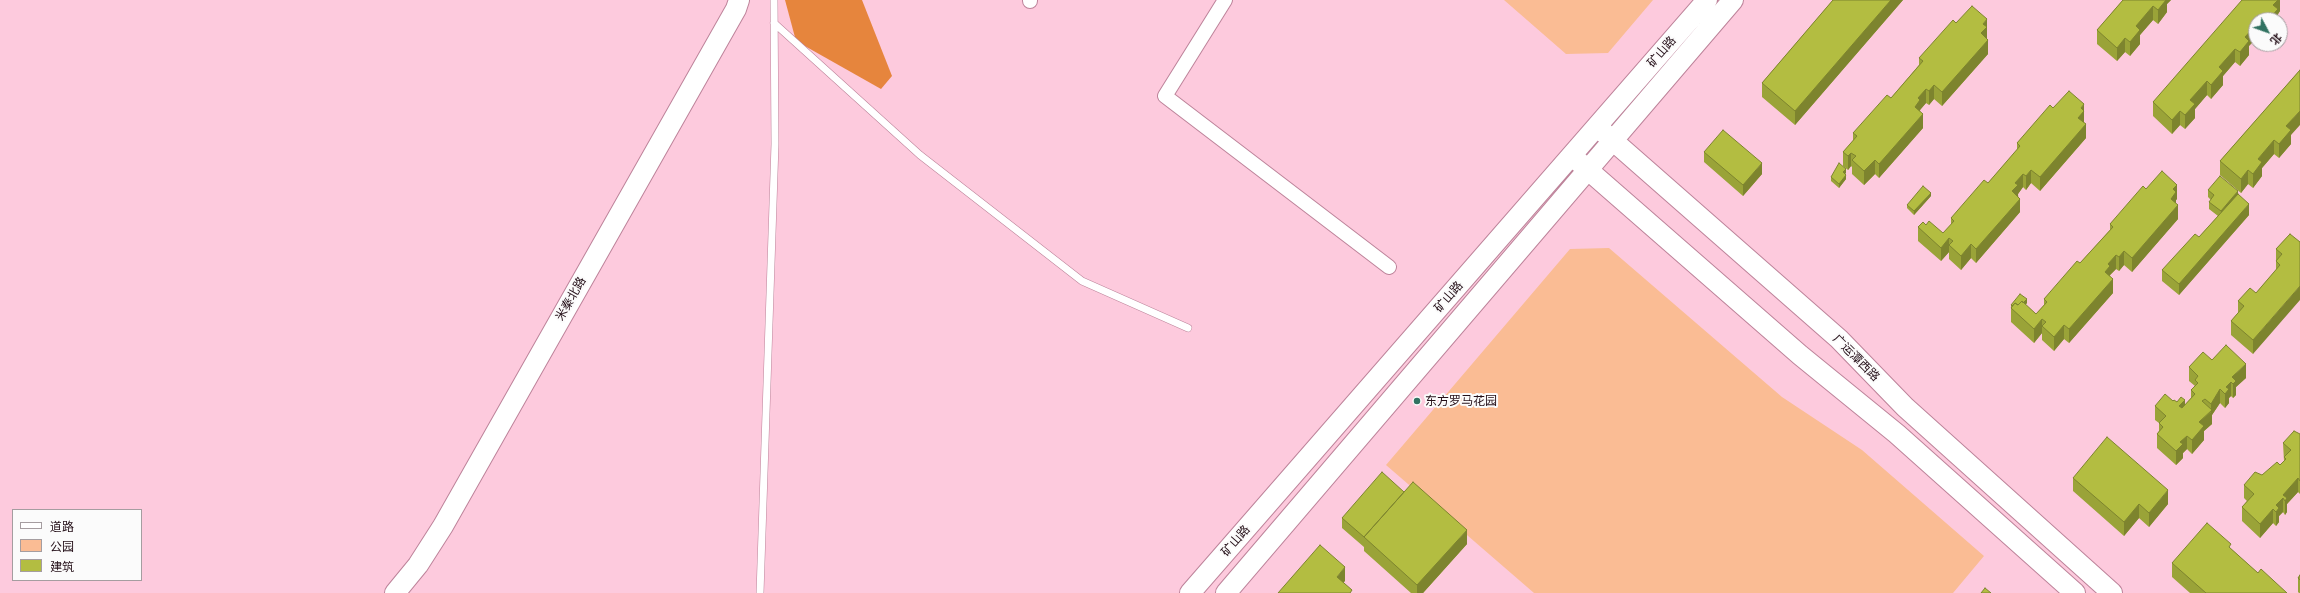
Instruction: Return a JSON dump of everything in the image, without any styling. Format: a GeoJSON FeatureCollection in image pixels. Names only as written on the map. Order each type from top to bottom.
{"type":"FeatureCollection","features":[{"type":"Feature","properties":{"kind":"street","name":"米秦北路"},"geometry":{"type":"LineString","coordinates":[[395,593],[418,564],[443,526],[736,9],[739,0]]}},
{"type":"Feature","properties":{"kind":"street"},"geometry":{"type":"LineString","coordinates":[[1225,0],[1165,96],[1388,268]]}},
{"type":"Feature","properties":{"kind":"street","name":"矿山路"},"geometry":{"type":"LineString","coordinates":[[1190,593],[1707,0]]}},
{"type":"Feature","properties":{"kind":"street","name":"矿山路"},"geometry":{"type":"LineString","coordinates":[[1226,593],[1733,0]]}},
{"type":"Feature","properties":{"kind":"street","name":"广运潭西路"},"geometry":{"type":"LineString","coordinates":[[1597,127],[1839,339],[1905,407],[2112,593]]}},
{"type":"Feature","properties":{"kind":"street"},"geometry":{"type":"LineString","coordinates":[[1571,155],[1800,355],[1897,434],[2075,593]]}},
{"type":"Feature","properties":{"kind":"lane"},"geometry":{"type":"LineString","coordinates":[[760,593],[775,144],[774,0]]}},
{"type":"Feature","properties":{"kind":"lane"},"geometry":{"type":"LineString","coordinates":[[774,24],[920,155],[1082,281],[1188,328]]}},
{"type":"Feature","properties":{"kind":"green space"},"geometry":{"type":"Polygon","coordinates":[[[1504,0],[1653,0],[1608,53],[1566,54],[1504,0]]]}},
{"type":"Feature","properties":{"kind":"green space"},"geometry":{"type":"Polygon","coordinates":[[[1609,248],[1782,397],[1862,450],[1984,556],[1953,593],[1534,593],[1386,465],[1570,249],[1609,248]]]}},
{"type":"Feature","properties":{"kind":"shaded area"},"geometry":{"type":"Polygon","coordinates":[[[785,0],[862,0],[892,76],[881,89],[796,41],[785,0]]]}},
{"type":"Feature","properties":{"kind":"building"},"geometry":{"type":"Polygon","coordinates":[[[1833,0],[1891,0],[1795,111],[1762,83],[1833,0]]]}},
{"type":"Feature","properties":{"kind":"building"},"geometry":{"type":"Polygon","coordinates":[[[2123,0],[2166,0],[2158,10],[2153,6],[2136,26],[2140,30],[2130,42],[2125,38],[2117,48],[2097,30],[2123,0]]]}},
{"type":"Feature","properties":{"kind":"building"},"geometry":{"type":"Polygon","coordinates":[[[2242,0],[2278,0],[2273,5],[2278,9],[2275,12],[2248,12],[2248,34],[2245,37],[2248,42],[2240,52],[2235,49],[2219,67],[2223,71],[2211,85],[2207,81],[2190,100],[2195,104],[2185,115],[2180,111],[2172,120],[2153,102],[2242,0]]]}},
{"type":"Feature","properties":{"kind":"building"},"geometry":{"type":"Polygon","coordinates":[[[1972,6],[1987,19],[1983,24],[1987,27],[1981,33],[1988,40],[1942,92],[1934,85],[1929,91],[1926,89],[1918,98],[1920,100],[1915,107],[1923,114],[1879,164],[1875,160],[1864,171],[1852,160],[1856,156],[1851,153],[1848,156],[1843,152],[1857,136],[1853,133],[1887,95],[1891,98],[1923,61],[1919,58],[1953,20],[1956,23],[1972,6]]]}},
{"type":"Feature","properties":{"kind":"building"},"geometry":{"type":"Polygon","coordinates":[[[2300,70],[2300,111],[2286,126],[2291,130],[2279,144],[2274,140],[2258,159],[2262,162],[2253,174],[2248,170],[2241,179],[2220,161],[2300,70]]]}},
{"type":"Feature","properties":{"kind":"building"},"geometry":{"type":"Polygon","coordinates":[[[2069,91],[2084,104],[2081,108],[2084,111],[2078,118],[2086,124],[2040,177],[2031,170],[2026,176],[2023,174],[2015,183],[2018,185],[2012,191],[2020,199],[1976,249],[1971,244],[1961,256],[1949,245],[1953,241],[1949,238],[1941,248],[1918,227],[1923,222],[1926,225],[1929,221],[1943,233],[1954,221],[1951,218],[1984,180],[1988,183],[2020,146],[2017,143],[2050,105],[2053,108],[2069,91]]]}},
{"type":"Feature","properties":{"kind":"building"},"geometry":{"type":"Polygon","coordinates":[[[1723,130],[1762,163],[1743,185],[1704,152],[1723,130]]]}},
{"type":"Feature","properties":{"kind":"building"},"geometry":{"type":"Polygon","coordinates":[[[1839,163],[1846,169],[1843,172],[1846,175],[1839,184],[1831,177],[1839,163]]]}},
{"type":"Feature","properties":{"kind":"building"},"geometry":{"type":"Polygon","coordinates":[[[2162,171],[2177,185],[2173,189],[2176,192],[2171,199],[2178,205],[2132,258],[2124,251],[2119,257],[2116,255],[2108,264],[2110,266],[2105,272],[2113,279],[2069,329],[2064,325],[2054,337],[2042,326],[2046,322],[2042,319],[2034,329],[2011,308],[2015,303],[2018,305],[2022,301],[2036,314],[2047,302],[2044,299],[2077,261],[2080,263],[2113,227],[2110,224],[2143,186],[2146,189],[2162,171]]]}},
{"type":"Feature","properties":{"kind":"building"},"geometry":{"type":"Polygon","coordinates":[[[2220,176],[2238,191],[2221,211],[2209,202],[2214,195],[2208,190],[2220,176]]]}},
{"type":"Feature","properties":{"kind":"building"},"geometry":{"type":"Polygon","coordinates":[[[1923,186],[1931,193],[1914,211],[1907,205],[1923,186]]]}},
{"type":"Feature","properties":{"kind":"building"},"geometry":{"type":"Polygon","coordinates":[[[2238,194],[2249,204],[2179,284],[2162,270],[2195,234],[2199,237],[2238,194]]]}},
{"type":"Feature","properties":{"kind":"building"},"geometry":{"type":"Polygon","coordinates":[[[2290,234],[2300,242],[2300,286],[2253,340],[2231,321],[2244,306],[2238,301],[2250,288],[2256,293],[2280,265],[2276,261],[2282,254],[2276,249],[2290,234]]]}},
{"type":"Feature","properties":{"kind":"building"},"geometry":{"type":"Polygon","coordinates":[[[2020,294],[2027,299],[2023,303],[2022,301],[2018,305],[2015,303],[2012,306],[2011,305],[2020,294]]]}},
{"type":"Feature","properties":{"kind":"building"},"geometry":{"type":"Polygon","coordinates":[[[2226,345],[2246,364],[2232,377],[2236,381],[2233,384],[2231,382],[2226,387],[2229,389],[2225,394],[2220,389],[2211,404],[2205,399],[2202,401],[2212,410],[2199,422],[2204,426],[2192,440],[2187,436],[2180,442],[2183,444],[2176,451],[2157,434],[2163,427],[2159,423],[2166,416],[2155,406],[2165,394],[2173,401],[2174,400],[2177,402],[2181,397],[2185,400],[2179,406],[2182,408],[2195,394],[2191,390],[2198,383],[2195,380],[2198,376],[2189,367],[2203,352],[2212,360],[2226,345]]]}},
{"type":"Feature","properties":{"kind":"building"},"geometry":{"type":"Polygon","coordinates":[[[2294,431],[2300,434],[2300,481],[2298,478],[2283,495],[2287,498],[2285,501],[2283,498],[2276,505],[2279,508],[2276,512],[2273,509],[2260,524],[2242,507],[2254,494],[2244,485],[2255,472],[2262,475],[2277,462],[2280,465],[2286,459],[2284,457],[2291,450],[2283,443],[2294,431]]]}},
{"type":"Feature","properties":{"kind":"building"},"geometry":{"type":"Polygon","coordinates":[[[2107,437],[2168,490],[2149,513],[2139,504],[2124,522],[2073,478],[2107,437]]]}},
{"type":"Feature","properties":{"kind":"building"},"geometry":{"type":"Polygon","coordinates":[[[1382,472],[1404,492],[1364,537],[1342,518],[1382,472]]]}},
{"type":"Feature","properties":{"kind":"building"},"geometry":{"type":"Polygon","coordinates":[[[1413,482],[1467,530],[1417,585],[1364,537],[1413,482]]]}},
{"type":"Feature","properties":{"kind":"building"},"geometry":{"type":"Polygon","coordinates":[[[2207,523],[2231,544],[2229,547],[2258,573],[2261,569],[2287,593],[2206,593],[2172,563],[2207,523]]]}},
{"type":"Feature","properties":{"kind":"building"},"geometry":{"type":"Polygon","coordinates":[[[1320,545],[1345,567],[1337,577],[1352,590],[1350,593],[1278,593],[1320,545]]]}},
{"type":"Feature","properties":{"kind":"building"},"geometry":{"type":"Polygon","coordinates":[[[1985,588],[1991,593],[1981,593],[1985,588]]]}},
{"type":"Feature","properties":{"kind":"place","name":"东方罗马花园"},"geometry":{"type":"Point","coordinates":[1417,401]}}]}
